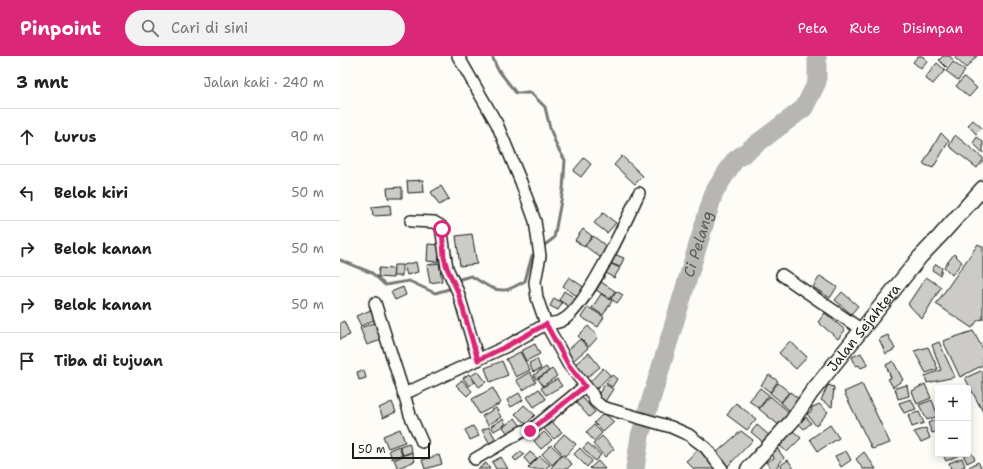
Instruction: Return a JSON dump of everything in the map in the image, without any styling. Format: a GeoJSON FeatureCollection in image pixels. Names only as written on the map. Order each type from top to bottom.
{"type":"FeatureCollection","features":[{"type":"Feature","properties":{"kind":"street"},"geometry":{"type":"LineString","coordinates":[[458,56],[497,124],[535,221],[540,256],[535,282],[537,298],[546,324],[568,364],[592,394],[595,401],[602,407],[671,426],[689,435],[706,448],[722,469]]}},
{"type":"Feature","properties":{"kind":"street","name":"Jalan Sejahtera"},"geometry":{"type":"LineString","coordinates":[[748,469],[792,421],[811,393],[920,257],[983,188]]}},
{"type":"Feature","properties":{"kind":"street"},"geometry":{"type":"LineString","coordinates":[[404,394],[507,346],[546,324],[562,321],[577,309],[603,265],[639,193]]}},
{"type":"Feature","properties":{"kind":"street"},"geometry":{"type":"LineString","coordinates":[[411,221],[434,222],[441,226],[447,268],[458,292],[478,360]]}},
{"type":"Feature","properties":{"kind":"street"},"geometry":{"type":"LineString","coordinates":[[782,275],[862,330]]}},
{"type":"Feature","properties":{"kind":"street"},"geometry":{"type":"LineString","coordinates":[[375,303],[410,415],[422,442]]}},
{"type":"Feature","properties":{"kind":"street"},"geometry":{"type":"LineString","coordinates":[[475,459],[523,431],[530,431],[585,386]]}},
{"type":"Feature","properties":{"kind":"building"},"geometry":{"type":"Polygon","coordinates":[[[918,56],[922,56],[928,61],[921,69],[913,62],[918,56]]]}},
{"type":"Feature","properties":{"kind":"building"},"geometry":{"type":"Polygon","coordinates":[[[943,56],[950,56],[953,60],[946,67],[939,60],[943,56]]]}},
{"type":"Feature","properties":{"kind":"building"},"geometry":{"type":"Polygon","coordinates":[[[956,56],[977,56],[966,68],[955,58],[956,56]]]}},
{"type":"Feature","properties":{"kind":"building"},"geometry":{"type":"Polygon","coordinates":[[[953,62],[965,71],[958,80],[946,71],[953,62]]]}},
{"type":"Feature","properties":{"kind":"building"},"geometry":{"type":"Polygon","coordinates":[[[937,63],[945,70],[933,84],[925,78],[937,63]]]}},
{"type":"Feature","properties":{"kind":"building"},"geometry":{"type":"Polygon","coordinates":[[[964,77],[977,88],[969,97],[956,86],[964,77]]]}},
{"type":"Feature","properties":{"kind":"building"},"geometry":{"type":"Polygon","coordinates":[[[973,120],[982,128],[976,134],[968,125],[973,120]]]}},
{"type":"Feature","properties":{"kind":"building"},"geometry":{"type":"Polygon","coordinates":[[[941,133],[949,141],[933,168],[923,164],[941,133]]]}},
{"type":"Feature","properties":{"kind":"building"},"geometry":{"type":"Polygon","coordinates":[[[955,135],[983,158],[977,168],[949,146],[955,135]]]}},
{"type":"Feature","properties":{"kind":"building"},"geometry":{"type":"Polygon","coordinates":[[[977,137],[983,142],[983,153],[973,143],[977,137]]]}},
{"type":"Feature","properties":{"kind":"building"},"geometry":{"type":"Polygon","coordinates":[[[622,156],[643,176],[635,184],[614,165],[622,156]]]}},
{"type":"Feature","properties":{"kind":"building"},"geometry":{"type":"Polygon","coordinates":[[[584,158],[591,164],[581,177],[573,171],[584,158]]]}},
{"type":"Feature","properties":{"kind":"building"},"geometry":{"type":"Polygon","coordinates":[[[423,180],[424,192],[408,193],[407,181],[423,180]]]}},
{"type":"Feature","properties":{"kind":"building"},"geometry":{"type":"Polygon","coordinates":[[[441,186],[449,199],[439,205],[431,192],[441,186]]]}},
{"type":"Feature","properties":{"kind":"building"},"geometry":{"type":"Polygon","coordinates":[[[402,187],[402,198],[388,198],[387,188],[402,187]]]}},
{"type":"Feature","properties":{"kind":"building"},"geometry":{"type":"Polygon","coordinates":[[[390,205],[391,215],[373,216],[372,207],[390,205]]]}},
{"type":"Feature","properties":{"kind":"building"},"geometry":{"type":"Polygon","coordinates":[[[603,213],[616,223],[607,233],[594,223],[603,213]]]}},
{"type":"Feature","properties":{"kind":"building"},"geometry":{"type":"Polygon","coordinates":[[[583,229],[592,236],[584,247],[575,240],[583,229]]]}},
{"type":"Feature","properties":{"kind":"building"},"geometry":{"type":"Polygon","coordinates":[[[472,234],[477,264],[460,266],[456,236],[472,234]]]}},
{"type":"Feature","properties":{"kind":"building"},"geometry":{"type":"Polygon","coordinates":[[[593,236],[609,248],[601,258],[585,246],[593,236]]]}},
{"type":"Feature","properties":{"kind":"building"},"geometry":{"type":"Polygon","coordinates":[[[428,244],[440,245],[438,262],[427,261],[428,244]]]}},
{"type":"Feature","properties":{"kind":"building"},"geometry":{"type":"Polygon","coordinates":[[[978,244],[983,247],[983,319],[978,320],[972,328],[936,304],[978,244]]]}},
{"type":"Feature","properties":{"kind":"building"},"geometry":{"type":"Polygon","coordinates":[[[614,254],[624,258],[620,267],[610,263],[614,254]]]}},
{"type":"Feature","properties":{"kind":"building"},"geometry":{"type":"Polygon","coordinates":[[[954,254],[962,262],[952,275],[944,267],[954,254]]]}},
{"type":"Feature","properties":{"kind":"building"},"geometry":{"type":"Polygon","coordinates":[[[416,262],[418,272],[407,275],[404,265],[416,262]]]}},
{"type":"Feature","properties":{"kind":"building"},"geometry":{"type":"Polygon","coordinates":[[[439,263],[442,281],[430,283],[427,265],[439,263]]]}},
{"type":"Feature","properties":{"kind":"building"},"geometry":{"type":"Polygon","coordinates":[[[609,263],[620,268],[614,278],[604,272],[609,263]]]}},
{"type":"Feature","properties":{"kind":"building"},"geometry":{"type":"Polygon","coordinates":[[[936,264],[942,268],[940,275],[932,270],[936,264]]]}},
{"type":"Feature","properties":{"kind":"building"},"geometry":{"type":"Polygon","coordinates":[[[394,265],[402,265],[402,276],[393,276],[394,265]]]}},
{"type":"Feature","properties":{"kind":"building"},"geometry":{"type":"Polygon","coordinates":[[[379,268],[394,269],[393,278],[378,277],[379,268]]]}},
{"type":"Feature","properties":{"kind":"building"},"geometry":{"type":"Polygon","coordinates":[[[820,276],[837,287],[830,298],[813,287],[820,276]]]}},
{"type":"Feature","properties":{"kind":"building"},"geometry":{"type":"Polygon","coordinates":[[[569,277],[585,288],[578,297],[563,286],[569,277]]]}},
{"type":"Feature","properties":{"kind":"building"},"geometry":{"type":"Polygon","coordinates":[[[926,277],[941,287],[922,319],[908,304],[926,277]]]}},
{"type":"Feature","properties":{"kind":"building"},"geometry":{"type":"Polygon","coordinates":[[[601,282],[615,291],[610,299],[596,290],[601,282]]]}},
{"type":"Feature","properties":{"kind":"building"},"geometry":{"type":"Polygon","coordinates":[[[403,287],[406,295],[395,300],[391,292],[403,287]]]}},
{"type":"Feature","properties":{"kind":"building"},"geometry":{"type":"Polygon","coordinates":[[[564,291],[576,299],[570,307],[559,300],[564,291]]]}},
{"type":"Feature","properties":{"kind":"building"},"geometry":{"type":"Polygon","coordinates":[[[616,291],[623,295],[617,303],[611,299],[616,291]]]}},
{"type":"Feature","properties":{"kind":"building"},"geometry":{"type":"Polygon","coordinates":[[[842,292],[858,306],[851,314],[835,300],[842,292]]]}},
{"type":"Feature","properties":{"kind":"building"},"geometry":{"type":"Polygon","coordinates":[[[601,294],[612,301],[603,315],[592,308],[601,294]]]}},
{"type":"Feature","properties":{"kind":"building"},"geometry":{"type":"Polygon","coordinates":[[[554,298],[562,303],[558,310],[550,306],[554,298]]]}},
{"type":"Feature","properties":{"kind":"building"},"geometry":{"type":"Polygon","coordinates":[[[588,307],[604,317],[598,327],[581,317],[588,307]]]}},
{"type":"Feature","properties":{"kind":"building"},"geometry":{"type":"Polygon","coordinates":[[[371,310],[376,319],[361,326],[356,316],[371,310]]]}},
{"type":"Feature","properties":{"kind":"building"},"geometry":{"type":"Polygon","coordinates":[[[825,313],[845,330],[838,339],[818,322],[825,313]]]}},
{"type":"Feature","properties":{"kind":"building"},"geometry":{"type":"Polygon","coordinates":[[[344,321],[350,335],[340,339],[340,323],[344,321]]]}},
{"type":"Feature","properties":{"kind":"building"},"geometry":{"type":"Polygon","coordinates":[[[377,322],[384,339],[367,345],[360,328],[377,322]]]}},
{"type":"Feature","properties":{"kind":"building"},"geometry":{"type":"Polygon","coordinates":[[[588,326],[598,337],[589,347],[578,336],[588,326]]]}},
{"type":"Feature","properties":{"kind":"building"},"geometry":{"type":"Polygon","coordinates":[[[973,331],[983,349],[983,365],[960,377],[943,341],[973,331]]]}},
{"type":"Feature","properties":{"kind":"building"},"geometry":{"type":"Polygon","coordinates":[[[888,335],[895,349],[886,354],[879,339],[888,335]]]}},
{"type":"Feature","properties":{"kind":"building"},"geometry":{"type":"Polygon","coordinates":[[[580,339],[588,348],[574,360],[566,352],[580,339]]]}},
{"type":"Feature","properties":{"kind":"building"},"geometry":{"type":"Polygon","coordinates":[[[790,341],[807,357],[796,369],[779,353],[790,341]]]}},
{"type":"Feature","properties":{"kind":"building"},"geometry":{"type":"Polygon","coordinates":[[[939,342],[955,377],[927,383],[925,376],[941,370],[932,345],[939,342]]]}},
{"type":"Feature","properties":{"kind":"building"},"geometry":{"type":"Polygon","coordinates":[[[535,344],[540,354],[526,361],[521,351],[535,344]]]}},
{"type":"Feature","properties":{"kind":"building"},"geometry":{"type":"Polygon","coordinates":[[[928,347],[938,369],[926,373],[914,351],[928,347]]]}},
{"type":"Feature","properties":{"kind":"building"},"geometry":{"type":"Polygon","coordinates":[[[520,352],[530,370],[516,377],[506,359],[520,352]]]}},
{"type":"Feature","properties":{"kind":"building"},"geometry":{"type":"Polygon","coordinates":[[[589,353],[600,367],[586,378],[575,364],[589,353]]]}},
{"type":"Feature","properties":{"kind":"building"},"geometry":{"type":"Polygon","coordinates":[[[861,353],[868,365],[861,368],[859,365],[856,366],[852,357],[861,353]]]}},
{"type":"Feature","properties":{"kind":"building"},"geometry":{"type":"Polygon","coordinates":[[[537,359],[541,369],[533,372],[529,363],[537,359]]]}},
{"type":"Feature","properties":{"kind":"building"},"geometry":{"type":"Polygon","coordinates":[[[502,361],[508,375],[490,382],[485,368],[502,361]]]}},
{"type":"Feature","properties":{"kind":"building"},"geometry":{"type":"Polygon","coordinates":[[[893,361],[903,380],[893,387],[888,379],[891,378],[886,365],[893,361]]]}},
{"type":"Feature","properties":{"kind":"building"},"geometry":{"type":"Polygon","coordinates":[[[546,367],[549,371],[536,379],[534,375],[546,367]]]}},
{"type":"Feature","properties":{"kind":"building"},"geometry":{"type":"Polygon","coordinates":[[[603,368],[610,375],[597,389],[590,382],[603,368]]]}},
{"type":"Feature","properties":{"kind":"building"},"geometry":{"type":"Polygon","coordinates":[[[552,369],[557,376],[543,386],[538,379],[552,369]]]}},
{"type":"Feature","properties":{"kind":"building"},"geometry":{"type":"Polygon","coordinates":[[[364,370],[366,378],[359,380],[357,372],[364,370]]]}},
{"type":"Feature","properties":{"kind":"building"},"geometry":{"type":"Polygon","coordinates":[[[983,370],[983,412],[971,389],[971,385],[969,385],[965,378],[983,370]]]}},
{"type":"Feature","properties":{"kind":"building"},"geometry":{"type":"Polygon","coordinates":[[[478,371],[486,382],[479,387],[471,376],[478,371]]]}},
{"type":"Feature","properties":{"kind":"building"},"geometry":{"type":"Polygon","coordinates":[[[530,372],[536,382],[523,390],[516,380],[530,372]]]}},
{"type":"Feature","properties":{"kind":"building"},"geometry":{"type":"Polygon","coordinates":[[[469,374],[475,382],[469,386],[463,378],[469,374]]]}},
{"type":"Feature","properties":{"kind":"building"},"geometry":{"type":"Polygon","coordinates":[[[612,375],[617,379],[612,387],[606,383],[612,375]]]}},
{"type":"Feature","properties":{"kind":"building"},"geometry":{"type":"Polygon","coordinates":[[[769,375],[778,381],[770,392],[761,385],[769,375]]]}},
{"type":"Feature","properties":{"kind":"building"},"geometry":{"type":"Polygon","coordinates":[[[557,379],[562,386],[546,395],[541,388],[557,379]]]}},
{"type":"Feature","properties":{"kind":"building"},"geometry":{"type":"Polygon","coordinates":[[[462,380],[472,391],[467,396],[456,385],[462,380]]]}},
{"type":"Feature","properties":{"kind":"building"},"geometry":{"type":"Polygon","coordinates":[[[778,383],[789,392],[781,402],[770,393],[778,383]]]}},
{"type":"Feature","properties":{"kind":"building"},"geometry":{"type":"Polygon","coordinates":[[[605,384],[613,389],[604,403],[596,398],[605,384]]]}},
{"type":"Feature","properties":{"kind":"building"},"geometry":{"type":"Polygon","coordinates":[[[862,384],[890,443],[872,449],[844,392],[862,384]]]}},
{"type":"Feature","properties":{"kind":"building"},"geometry":{"type":"Polygon","coordinates":[[[925,384],[931,398],[917,404],[912,391],[925,384]]]}},
{"type":"Feature","properties":{"kind":"building"},"geometry":{"type":"Polygon","coordinates":[[[828,385],[834,387],[832,407],[821,400],[828,385]]]}},
{"type":"Feature","properties":{"kind":"building"},"geometry":{"type":"Polygon","coordinates":[[[907,385],[909,396],[898,399],[895,388],[907,385]]]}},
{"type":"Feature","properties":{"kind":"building"},"geometry":{"type":"Polygon","coordinates":[[[493,388],[501,403],[479,414],[472,399],[493,388]]]}},
{"type":"Feature","properties":{"kind":"building"},"geometry":{"type":"Polygon","coordinates":[[[760,388],[769,395],[759,408],[749,401],[760,388]]]}},
{"type":"Feature","properties":{"kind":"building"},"geometry":{"type":"Polygon","coordinates":[[[539,389],[546,399],[534,407],[527,397],[539,389]]]}},
{"type":"Feature","properties":{"kind":"building"},"geometry":{"type":"Polygon","coordinates":[[[790,392],[800,400],[791,412],[781,403],[790,392]]]}},
{"type":"Feature","properties":{"kind":"building"},"geometry":{"type":"Polygon","coordinates":[[[519,393],[523,400],[511,407],[507,400],[519,393]]]}},
{"type":"Feature","properties":{"kind":"building"},"geometry":{"type":"Polygon","coordinates":[[[770,396],[790,413],[780,426],[759,409],[770,396]]]}},
{"type":"Feature","properties":{"kind":"building"},"geometry":{"type":"Polygon","coordinates":[[[582,397],[595,412],[589,417],[576,402],[582,397]]]}},
{"type":"Feature","properties":{"kind":"building"},"geometry":{"type":"Polygon","coordinates":[[[911,399],[916,409],[904,413],[899,403],[911,399]]]}},
{"type":"Feature","properties":{"kind":"building"},"geometry":{"type":"Polygon","coordinates":[[[932,400],[935,408],[935,417],[927,420],[919,405],[932,400]]]}},
{"type":"Feature","properties":{"kind":"building"},"geometry":{"type":"Polygon","coordinates":[[[392,402],[396,412],[383,418],[379,408],[392,402]]]}},
{"type":"Feature","properties":{"kind":"building"},"geometry":{"type":"Polygon","coordinates":[[[736,403],[756,419],[747,430],[727,415],[736,403]]]}},
{"type":"Feature","properties":{"kind":"building"},"geometry":{"type":"Polygon","coordinates":[[[819,404],[828,412],[816,426],[807,414],[812,411],[811,408],[819,404]]]}},
{"type":"Feature","properties":{"kind":"building"},"geometry":{"type":"Polygon","coordinates":[[[524,405],[535,415],[526,424],[515,414],[524,405]]]}},
{"type":"Feature","properties":{"kind":"building"},"geometry":{"type":"Polygon","coordinates":[[[496,408],[501,417],[488,425],[482,416],[496,408]]]}},
{"type":"Feature","properties":{"kind":"building"},"geometry":{"type":"Polygon","coordinates":[[[919,412],[924,423],[912,427],[908,415],[919,412]]]}},
{"type":"Feature","properties":{"kind":"building"},"geometry":{"type":"Polygon","coordinates":[[[604,413],[614,422],[603,432],[594,423],[604,413]]]}},
{"type":"Feature","properties":{"kind":"building"},"geometry":{"type":"Polygon","coordinates":[[[806,417],[811,423],[804,429],[799,424],[806,417]]]}},
{"type":"Feature","properties":{"kind":"building"},"geometry":{"type":"Polygon","coordinates":[[[515,418],[521,426],[509,435],[503,427],[515,418]]]}},
{"type":"Feature","properties":{"kind":"building"},"geometry":{"type":"Polygon","coordinates":[[[503,419],[506,424],[494,431],[491,426],[503,419]]]}},
{"type":"Feature","properties":{"kind":"building"},"geometry":{"type":"Polygon","coordinates":[[[935,420],[935,432],[932,433],[928,423],[935,420]]]}},
{"type":"Feature","properties":{"kind":"building"},"geometry":{"type":"Polygon","coordinates":[[[552,422],[562,432],[554,439],[544,429],[552,422]]]}},
{"type":"Feature","properties":{"kind":"building"},"geometry":{"type":"Polygon","coordinates":[[[594,425],[602,433],[594,441],[586,432],[594,425]]]}},
{"type":"Feature","properties":{"kind":"building"},"geometry":{"type":"Polygon","coordinates":[[[757,425],[770,436],[764,443],[751,432],[757,425]]]}},
{"type":"Feature","properties":{"kind":"building"},"geometry":{"type":"Polygon","coordinates":[[[830,425],[839,438],[818,451],[810,439],[830,425]]]}},
{"type":"Feature","properties":{"kind":"building"},"geometry":{"type":"Polygon","coordinates":[[[473,426],[479,436],[470,440],[465,430],[473,426]]]}},
{"type":"Feature","properties":{"kind":"building"},"geometry":{"type":"Polygon","coordinates":[[[489,427],[496,440],[490,444],[482,430],[489,427]]]}},
{"type":"Feature","properties":{"kind":"building"},"geometry":{"type":"Polygon","coordinates":[[[926,428],[930,438],[921,442],[914,432],[926,428]]]}},
{"type":"Feature","properties":{"kind":"building"},"geometry":{"type":"Polygon","coordinates":[[[400,429],[405,442],[388,448],[383,436],[400,429]]]}},
{"type":"Feature","properties":{"kind":"building"},"geometry":{"type":"Polygon","coordinates":[[[741,431],[753,440],[727,467],[716,453],[741,431]]]}},
{"type":"Feature","properties":{"kind":"building"},"geometry":{"type":"Polygon","coordinates":[[[793,431],[801,438],[787,452],[780,446],[793,431]]]}},
{"type":"Feature","properties":{"kind":"building"},"geometry":{"type":"Polygon","coordinates":[[[544,432],[552,440],[541,449],[534,441],[544,432]]]}},
{"type":"Feature","properties":{"kind":"building"},"geometry":{"type":"Polygon","coordinates":[[[564,434],[576,444],[565,456],[554,445],[564,434]]]}},
{"type":"Feature","properties":{"kind":"building"},"geometry":{"type":"Polygon","coordinates":[[[602,436],[614,449],[605,457],[593,444],[602,436]]]}},
{"type":"Feature","properties":{"kind":"building"},"geometry":{"type":"Polygon","coordinates":[[[409,443],[412,452],[403,455],[400,446],[409,443]]]}},
{"type":"Feature","properties":{"kind":"building"},"geometry":{"type":"Polygon","coordinates":[[[588,443],[601,455],[595,461],[583,448],[588,443]]]}},
{"type":"Feature","properties":{"kind":"building"},"geometry":{"type":"Polygon","coordinates":[[[551,445],[562,455],[552,465],[542,454],[551,445]]]}},
{"type":"Feature","properties":{"kind":"building"},"geometry":{"type":"Polygon","coordinates":[[[399,446],[402,455],[392,459],[389,450],[399,446]]]}},
{"type":"Feature","properties":{"kind":"building"},"geometry":{"type":"Polygon","coordinates":[[[580,448],[592,461],[587,467],[574,454],[580,448]]]}},
{"type":"Feature","properties":{"kind":"building"},"geometry":{"type":"Polygon","coordinates":[[[700,448],[716,469],[694,469],[686,461],[700,448]]]}},
{"type":"Feature","properties":{"kind":"building"},"geometry":{"type":"Polygon","coordinates":[[[777,448],[784,458],[775,469],[771,469],[766,462],[774,458],[772,453],[777,448]]]}},
{"type":"Feature","properties":{"kind":"building"},"geometry":{"type":"Polygon","coordinates":[[[521,451],[524,455],[516,461],[513,458],[521,451]]]}},
{"type":"Feature","properties":{"kind":"building"},"geometry":{"type":"Polygon","coordinates":[[[846,451],[851,460],[841,467],[835,456],[846,451]]]}},
{"type":"Feature","properties":{"kind":"building"},"geometry":{"type":"Polygon","coordinates":[[[412,452],[415,461],[398,468],[394,460],[412,452]]]}},
{"type":"Feature","properties":{"kind":"building"},"geometry":{"type":"Polygon","coordinates":[[[530,452],[537,458],[530,465],[524,458],[530,452]]]}},
{"type":"Feature","properties":{"kind":"building"},"geometry":{"type":"Polygon","coordinates":[[[864,452],[876,469],[863,469],[856,459],[864,452]]]}},
{"type":"Feature","properties":{"kind":"building"},"geometry":{"type":"Polygon","coordinates":[[[971,452],[975,459],[967,463],[964,457],[971,457],[971,452]]]}},
{"type":"Feature","properties":{"kind":"building"},"geometry":{"type":"Polygon","coordinates":[[[439,455],[442,464],[425,469],[422,460],[439,455]]]}},
{"type":"Feature","properties":{"kind":"building"},"geometry":{"type":"Polygon","coordinates":[[[562,455],[572,464],[567,469],[550,469],[562,455]]]}},
{"type":"Feature","properties":{"kind":"building"},"geometry":{"type":"Polygon","coordinates":[[[540,456],[550,465],[545,469],[529,469],[528,468],[540,456]]]}},
{"type":"Feature","properties":{"kind":"building"},"geometry":{"type":"Polygon","coordinates":[[[501,457],[508,469],[496,469],[492,462],[501,457]]]}},
{"type":"Feature","properties":{"kind":"building"},"geometry":{"type":"Polygon","coordinates":[[[944,457],[955,457],[946,461],[944,457]]]}},
{"type":"Feature","properties":{"kind":"building"},"geometry":{"type":"Polygon","coordinates":[[[962,458],[965,466],[958,469],[951,469],[949,463],[962,458]]]}},
{"type":"Feature","properties":{"kind":"building"},"geometry":{"type":"Polygon","coordinates":[[[788,460],[794,469],[782,469],[781,465],[788,460]]]}},
{"type":"Feature","properties":{"kind":"building"},"geometry":{"type":"Polygon","coordinates":[[[598,461],[605,469],[590,468],[598,461]]]}},
{"type":"Feature","properties":{"kind":"building"},"geometry":{"type":"Polygon","coordinates":[[[978,462],[982,469],[970,469],[969,467],[978,462]]]}},
{"type":"Feature","properties":{"kind":"building"},"geometry":{"type":"Polygon","coordinates":[[[486,463],[490,469],[478,469],[486,463]]]}},
{"type":"Feature","properties":{"kind":"waterway"},"geometry":{"type":"LineString","coordinates":[[492,56],[497,68],[516,93],[531,93],[545,107],[550,128],[557,147],[565,160],[563,190],[554,238],[542,247]]}},
{"type":"Feature","properties":{"kind":"waterway","name":"Ci Pelang"},"geometry":{"type":"LineString","coordinates":[[635,469],[640,436],[714,192],[734,161],[804,108],[817,82],[817,56]]}},
{"type":"Feature","properties":{"kind":"waterway"},"geometry":{"type":"LineString","coordinates":[[456,283],[460,279],[471,276],[495,289],[509,289],[525,281],[532,256],[536,252]]}},
{"type":"Feature","properties":{"kind":"waterway"},"geometry":{"type":"LineString","coordinates":[[340,260],[372,273],[385,285],[409,281],[435,293],[452,287]]}},
{"type":"Feature","properties":{"kind":"route"},"geometry":{"type":"LineString","coordinates":[[442,229],[444,257],[447,268],[458,292],[478,360],[527,336],[546,324],[568,364],[585,386],[543,422],[530,431]]}}]}
